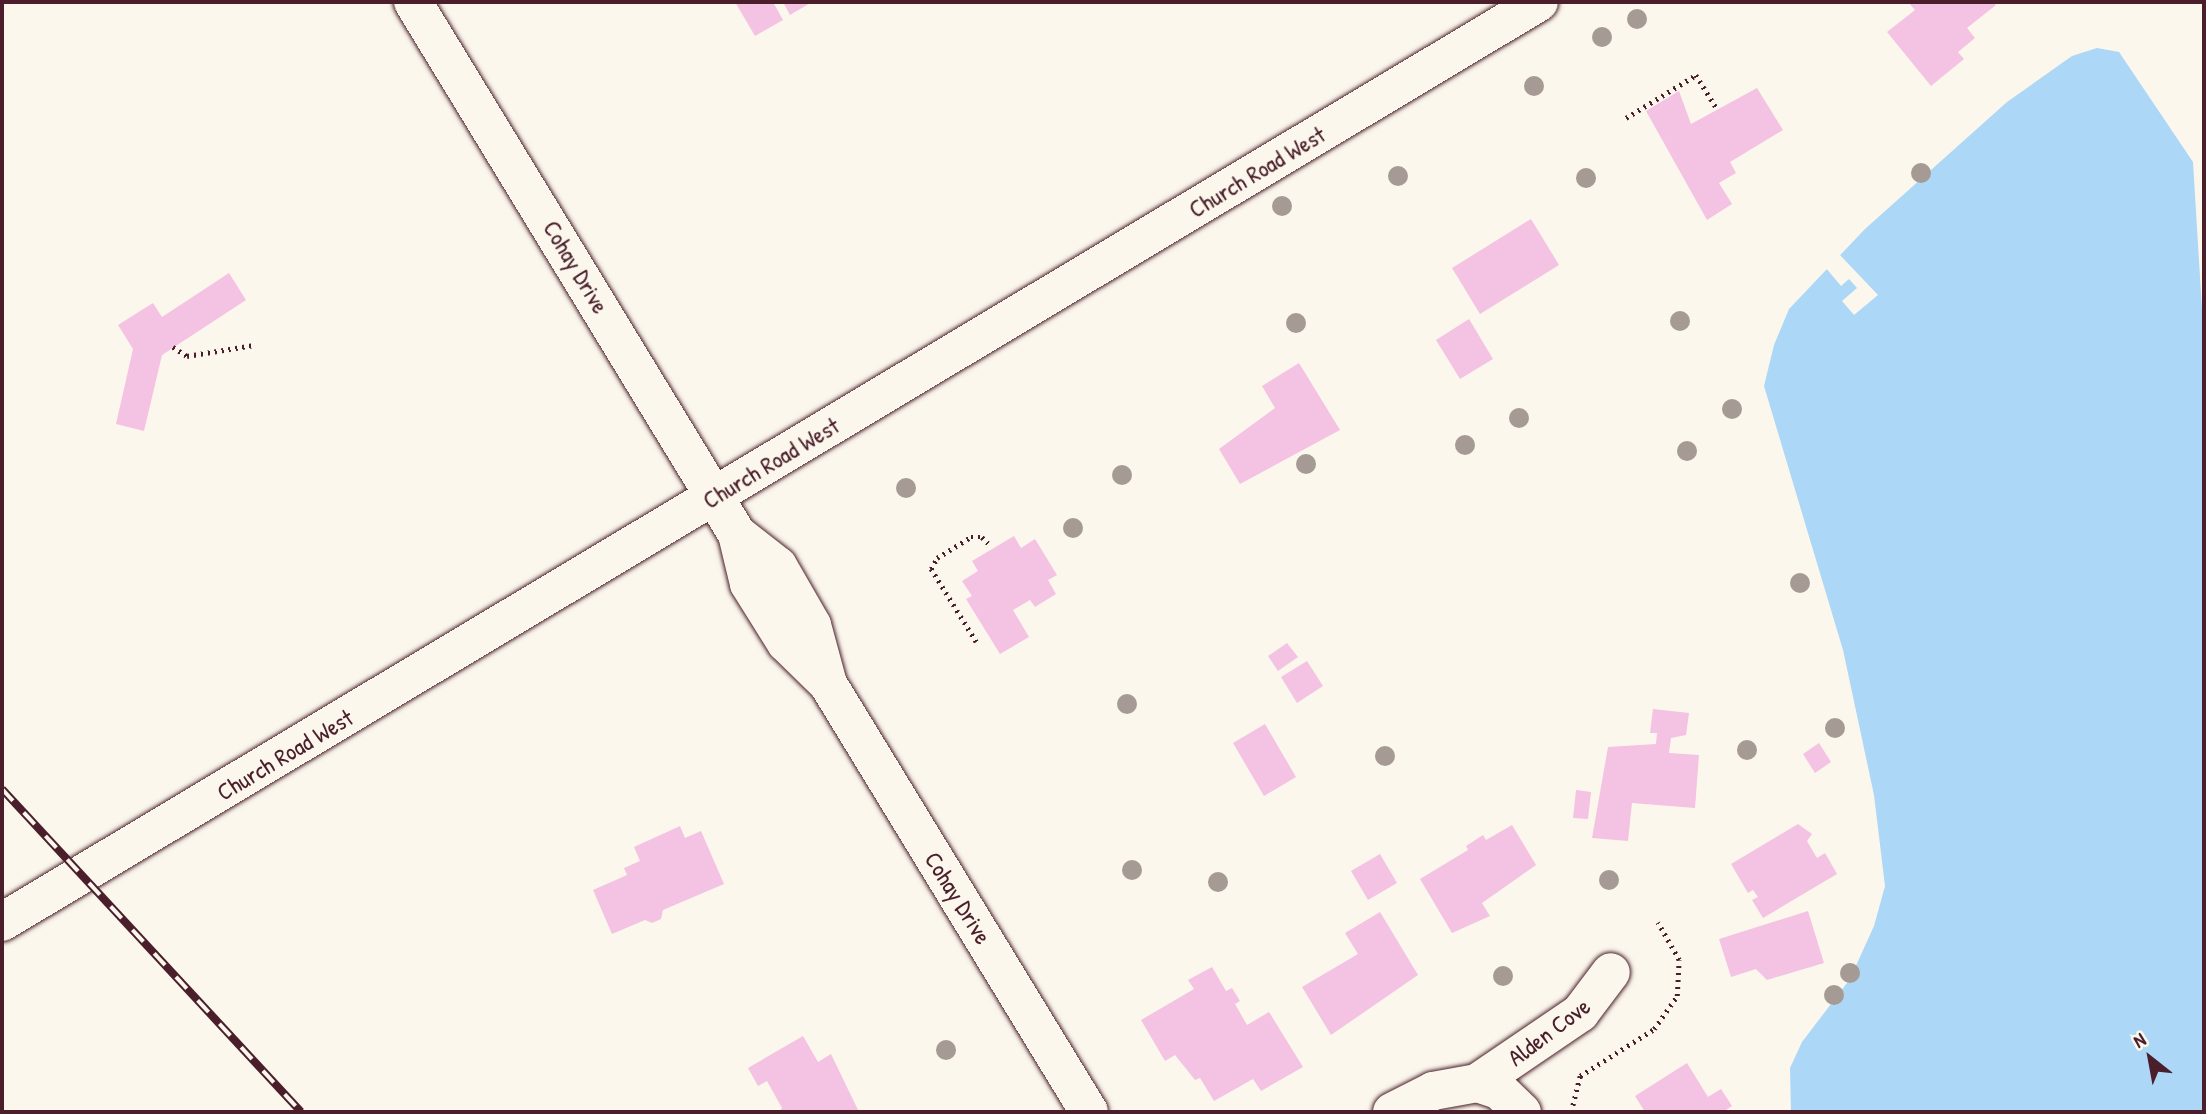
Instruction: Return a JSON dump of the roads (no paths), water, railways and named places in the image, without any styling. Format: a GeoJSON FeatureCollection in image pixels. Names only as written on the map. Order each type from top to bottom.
{"type":"FeatureCollection","features":[{"type":"Feature","properties":{"kind":"street","name":"Cohay Drive"},"geometry":{"type":"LineString","coordinates":[[413,2],[737,534],[778,566],[812,625],[828,684],[1089,1112]]}},
{"type":"Feature","properties":{"kind":"street","name":"Church Road West"},"geometry":{"type":"LineString","coordinates":[[2,922],[1539,2]]}},
{"type":"Feature","properties":{"kind":"street","name":"Alden Cove"},"geometry":{"type":"LineString","coordinates":[[1477,1083],[1580,1013],[1611,972]]}},
{"type":"Feature","properties":{"kind":"street"},"geometry":{"type":"LineString","coordinates":[[1392,1112],[1433,1091],[1477,1083],[1499,1090],[1521,1112]]}},
{"type":"Feature","properties":{"kind":"water"},"geometry":{"type":"Polygon","coordinates":[[[2097,48],[2119,52],[2193,162],[2204,343],[2204,1112],[1791,1112],[1790,1068],[1802,1042],[1850,979],[1874,926],[1885,886],[1874,795],[1843,650],[1764,386],[1774,345],[1789,309],[1865,229],[2007,102],[2072,56],[2097,48]]]}},
{"type":"Feature","properties":{"kind":"railway"},"geometry":{"type":"LineString","coordinates":[[2,789],[301,1112]]}}]}
